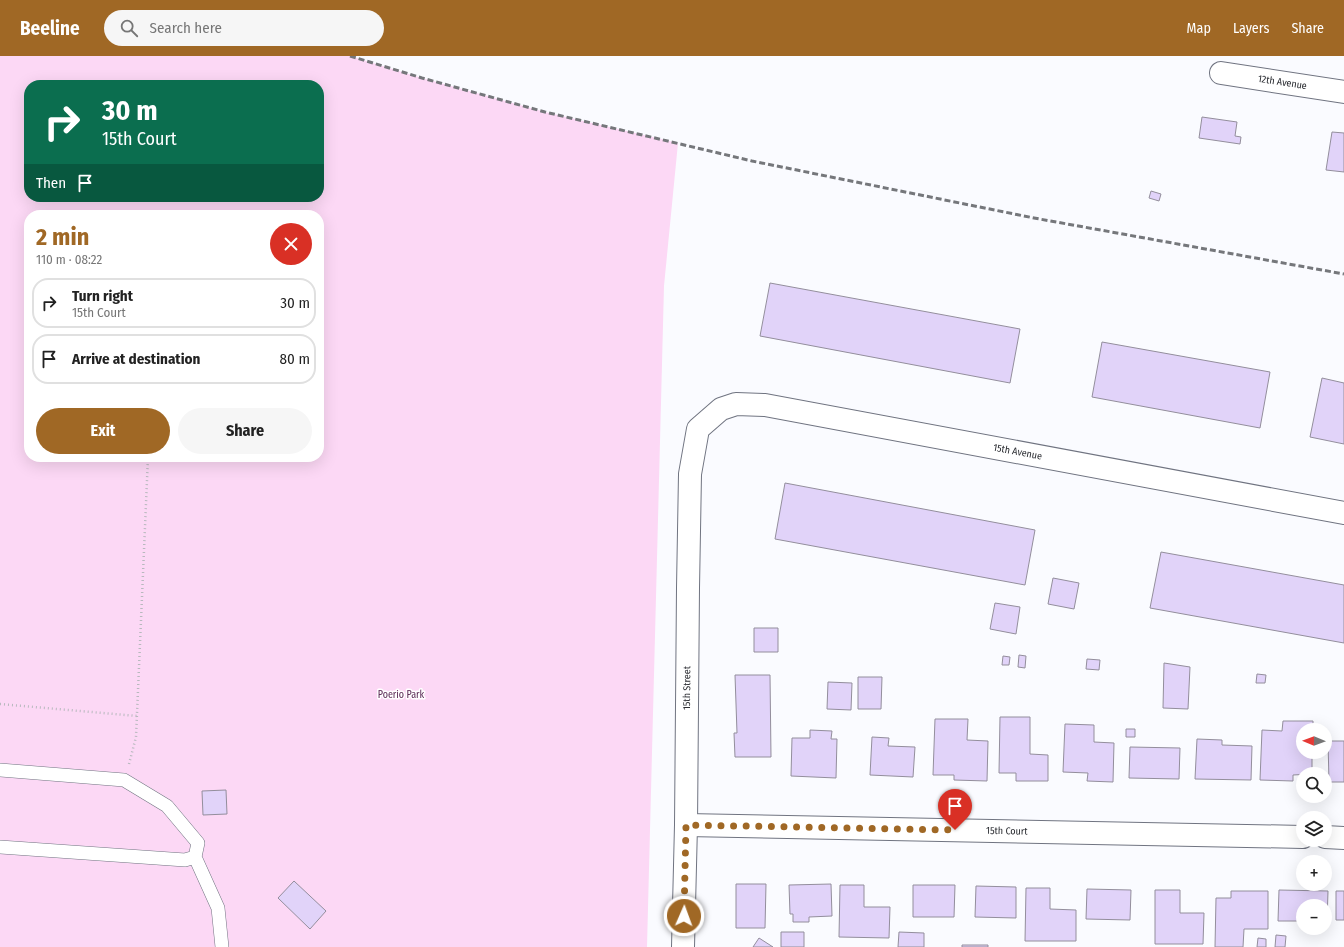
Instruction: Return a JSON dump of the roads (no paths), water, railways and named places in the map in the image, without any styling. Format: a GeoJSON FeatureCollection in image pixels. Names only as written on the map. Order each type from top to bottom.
{"type":"FeatureCollection","features":[{"type":"Feature","properties":{"kind":"street","name":"12th Avenue"},"geometry":{"type":"LineString","coordinates":[[1221,73],[1344,92]]}},
{"type":"Feature","properties":{"kind":"street","name":"15th Avenue"},"geometry":{"type":"LineString","coordinates":[[698,429],[721,410],[736,404],[765,405],[1344,513]]}},
{"type":"Feature","properties":{"kind":"street","name":"15th Street"},"geometry":{"type":"LineString","coordinates":[[683,947],[690,474],[698,429]]}},
{"type":"Feature","properties":{"kind":"street","name":"15th Court"},"geometry":{"type":"LineString","coordinates":[[686,825],[1296,837]]}},
{"type":"Feature","properties":{"kind":"street"},"geometry":{"type":"LineString","coordinates":[[1332,837],[1344,838]]}},
{"type":"Feature","properties":{"kind":"lane"},"geometry":{"type":"LineString","coordinates":[[0,770],[124,780],[168,806],[198,843],[196,857],[218,908],[222,947]]}},
{"type":"Feature","properties":{"kind":"lane"},"geometry":{"type":"LineString","coordinates":[[0,847],[185,860],[196,857]]}},
{"type":"Feature","properties":{"kind":"railway"},"geometry":{"type":"LineString","coordinates":[[350,56],[422,78],[545,112],[752,161],[1034,218],[1344,274]]}},
{"type":"Feature","properties":{"kind":"park label","name":"Poerio Park"},"geometry":{"type":"Point","coordinates":[401,695]}}]}
